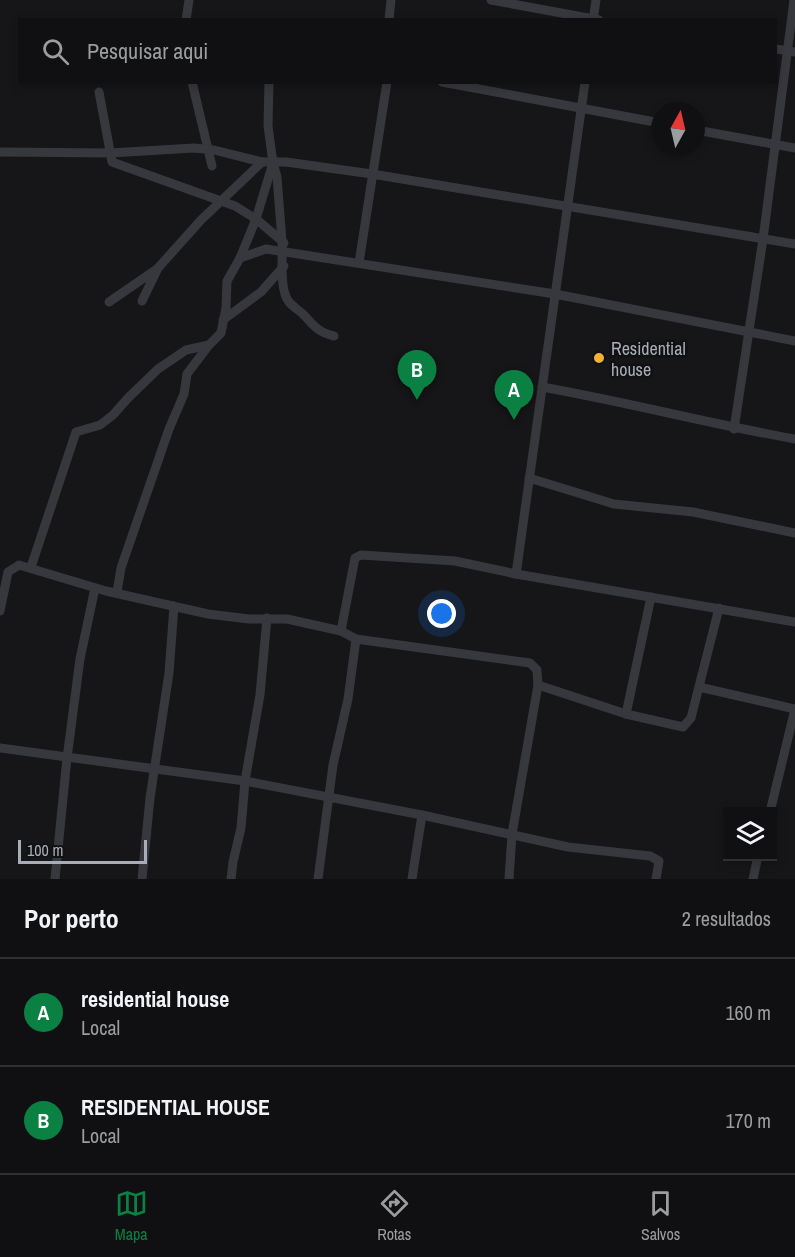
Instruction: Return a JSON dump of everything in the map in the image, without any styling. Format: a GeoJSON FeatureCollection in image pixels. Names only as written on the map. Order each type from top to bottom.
{"type":"FeatureCollection","features":[{"type":"Feature","properties":{"kind":"street"},"geometry":{"type":"LineString","coordinates":[[186,18],[189,0]]}},
{"type":"Feature","properties":{"kind":"street"},"geometry":{"type":"LineString","coordinates":[[389,18],[391,0]]}},
{"type":"Feature","properties":{"kind":"street"},"geometry":{"type":"LineString","coordinates":[[491,0],[590,18]]}},
{"type":"Feature","properties":{"kind":"street"},"geometry":{"type":"LineString","coordinates":[[595,18],[596,0]]}},
{"type":"Feature","properties":{"kind":"street"},"geometry":{"type":"LineString","coordinates":[[734,429],[750,332],[775,144],[791,51],[794,0]]}},
{"type":"Feature","properties":{"kind":"street"},"geometry":{"type":"LineString","coordinates":[[192,84],[212,166]]}},
{"type":"Feature","properties":{"kind":"street"},"geometry":{"type":"LineString","coordinates":[[269,84],[268,126],[277,177],[284,289],[288,302],[302,313],[313,327],[323,334],[334,336]]}},
{"type":"Feature","properties":{"kind":"street"},"geometry":{"type":"LineString","coordinates":[[359,264],[387,84]]}},
{"type":"Feature","properties":{"kind":"street"},"geometry":{"type":"LineString","coordinates":[[453,84],[651,121]]}},
{"type":"Feature","properties":{"kind":"street"},"geometry":{"type":"LineString","coordinates":[[516,574],[585,84]]}},
{"type":"Feature","properties":{"kind":"street"},"geometry":{"type":"LineString","coordinates":[[99,92],[112,162],[235,206],[256,219],[298,254]]}},
{"type":"Feature","properties":{"kind":"street"},"geometry":{"type":"LineString","coordinates":[[705,132],[795,148]]}},
{"type":"Feature","properties":{"kind":"street"},"geometry":{"type":"LineString","coordinates":[[0,152],[110,153],[209,150],[262,162],[286,162],[372,174],[795,244]]}},
{"type":"Feature","properties":{"kind":"street"},"geometry":{"type":"LineString","coordinates":[[109,302],[159,268],[221,201],[262,162]]}},
{"type":"Feature","properties":{"kind":"street"},"geometry":{"type":"LineString","coordinates":[[117,592],[121,568],[184,394],[187,374],[221,333],[227,281],[240,258],[256,219],[273,163]]}},
{"type":"Feature","properties":{"kind":"street"},"geometry":{"type":"LineString","coordinates":[[240,258],[266,249],[555,294],[795,341]]}},
{"type":"Feature","properties":{"kind":"street"},"geometry":{"type":"LineString","coordinates":[[224,320],[261,292],[283,270],[286,260],[298,254]]}},
{"type":"Feature","properties":{"kind":"street"},"geometry":{"type":"LineString","coordinates":[[142,301],[159,268]]}},
{"type":"Feature","properties":{"kind":"street"},"geometry":{"type":"LineString","coordinates":[[31,567],[76,432],[100,425],[113,415],[158,369],[186,350],[209,345]]}},
{"type":"Feature","properties":{"kind":"street"},"geometry":{"type":"LineString","coordinates":[[542,387],[595,396],[734,429],[795,439]]}},
{"type":"Feature","properties":{"kind":"street"},"geometry":{"type":"LineString","coordinates":[[529,478],[614,504],[693,512],[795,533]]}},
{"type":"Feature","properties":{"kind":"street"},"geometry":{"type":"LineString","coordinates":[[341,631],[356,558],[361,555],[455,561],[516,574],[795,622]]}},
{"type":"Feature","properties":{"kind":"street"},"geometry":{"type":"LineString","coordinates":[[0,611],[4,572],[19,565],[95,588],[208,614],[249,619],[287,620],[341,631],[356,639],[530,663],[537,670],[538,685],[512,834],[509,879]]}},
{"type":"Feature","properties":{"kind":"street"},"geometry":{"type":"LineString","coordinates":[[55,879],[80,659],[95,588]]}},
{"type":"Feature","properties":{"kind":"street"},"geometry":{"type":"LineString","coordinates":[[626,714],[651,597]]}},
{"type":"Feature","properties":{"kind":"street"},"geometry":{"type":"LineString","coordinates":[[142,879],[154,770],[169,673],[174,606]]}},
{"type":"Feature","properties":{"kind":"street"},"geometry":{"type":"LineString","coordinates":[[538,685],[626,714],[683,727],[691,717],[719,608]]}},
{"type":"Feature","properties":{"kind":"street"},"geometry":{"type":"LineString","coordinates":[[231,879],[241,828],[244,781],[260,695],[267,618]]}},
{"type":"Feature","properties":{"kind":"street"},"geometry":{"type":"LineString","coordinates":[[318,879],[333,765],[348,699],[356,639]]}},
{"type":"Feature","properties":{"kind":"street"},"geometry":{"type":"LineString","coordinates":[[699,687],[795,709],[771,807]]}},
{"type":"Feature","properties":{"kind":"street"},"geometry":{"type":"LineString","coordinates":[[0,748],[244,781],[422,815],[568,847],[650,856],[659,861],[656,879]]}},
{"type":"Feature","properties":{"kind":"street"},"geometry":{"type":"LineString","coordinates":[[412,879],[422,815]]}},
{"type":"Feature","properties":{"kind":"street"},"geometry":{"type":"LineString","coordinates":[[753,879],[758,861]]}},
{"type":"Feature","properties":{"kind":"place","name":"Residential house"},"geometry":{"type":"Point","coordinates":[599,358]}},
{"type":"Feature","properties":{"kind":"place","name":"RESIDENTIAL HOUSE"},"geometry":{"type":"Point","coordinates":[417,400]}},
{"type":"Feature","properties":{"kind":"place","name":"residential house"},"geometry":{"type":"Point","coordinates":[514,420]}}]}
